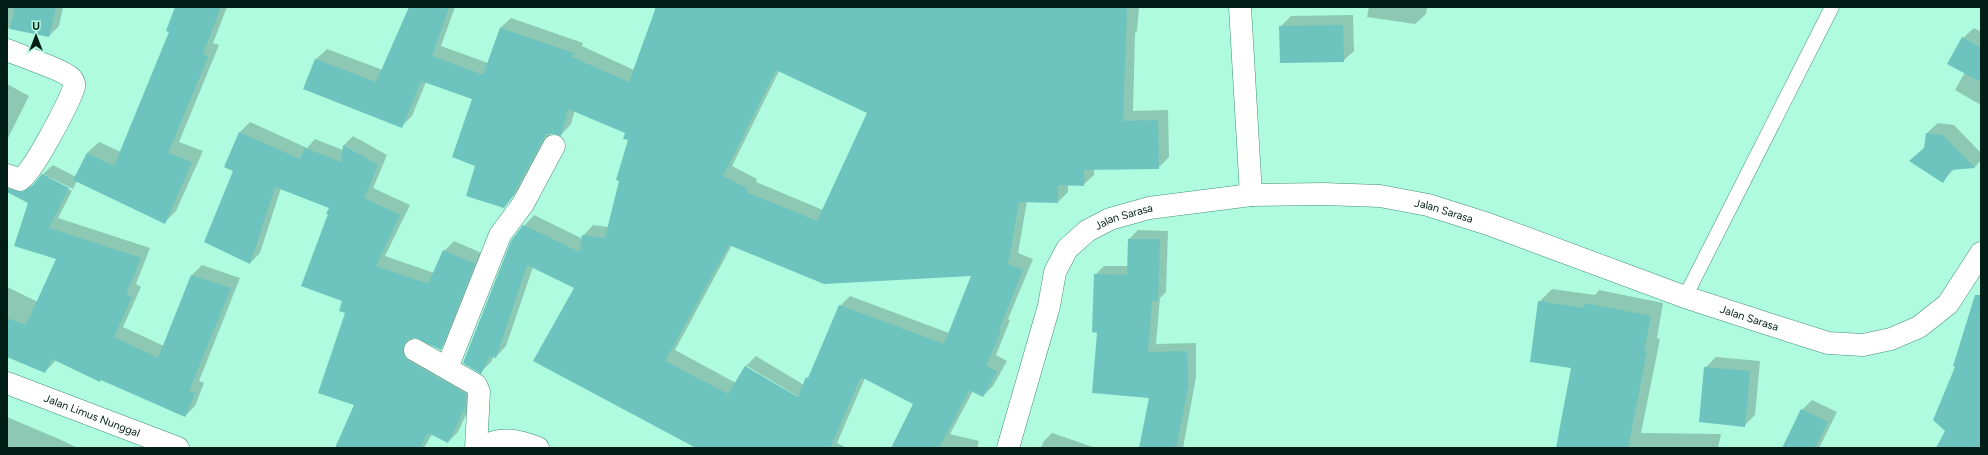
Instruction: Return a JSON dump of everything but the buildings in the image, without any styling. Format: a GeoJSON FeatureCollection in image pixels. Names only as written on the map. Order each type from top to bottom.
{"type":"FeatureCollection","features":[{"type":"Feature","properties":{"kind":"street"},"geometry":{"type":"LineString","coordinates":[[1240,7],[1250,195]]}},
{"type":"Feature","properties":{"kind":"street"},"geometry":{"type":"LineString","coordinates":[[7,50],[67,74],[74,84],[74,89],[69,100],[26,176],[20,180],[7,175]]}},
{"type":"Feature","properties":{"kind":"street"},"geometry":{"type":"LineString","coordinates":[[447,368],[500,235],[523,204],[554,146]]}},
{"type":"Feature","properties":{"kind":"street","name":"Jalan Sarasa"},"geometry":{"type":"LineString","coordinates":[[1008,448],[1049,306],[1056,272],[1068,249],[1087,231],[1110,219],[1149,208],[1250,195],[1323,194],[1380,196],[1428,205],[1488,224],[1685,297],[1828,343],[1863,345],[1891,340],[1918,328],[1948,304],[1981,253]]}},
{"type":"Feature","properties":{"kind":"street"},"geometry":{"type":"LineString","coordinates":[[415,350],[476,385],[479,392],[476,448]]}},
{"type":"Feature","properties":{"kind":"street","name":"Jalan Limus Nunggal"},"geometry":{"type":"LineString","coordinates":[[7,383],[178,448]]}},
{"type":"Feature","properties":{"kind":"street"},"geometry":{"type":"LineString","coordinates":[[481,448],[494,441],[503,440],[513,440],[538,448]]}},
{"type":"Feature","properties":{"kind":"lane"},"geometry":{"type":"LineString","coordinates":[[1685,297],[1832,7]]}}]}
